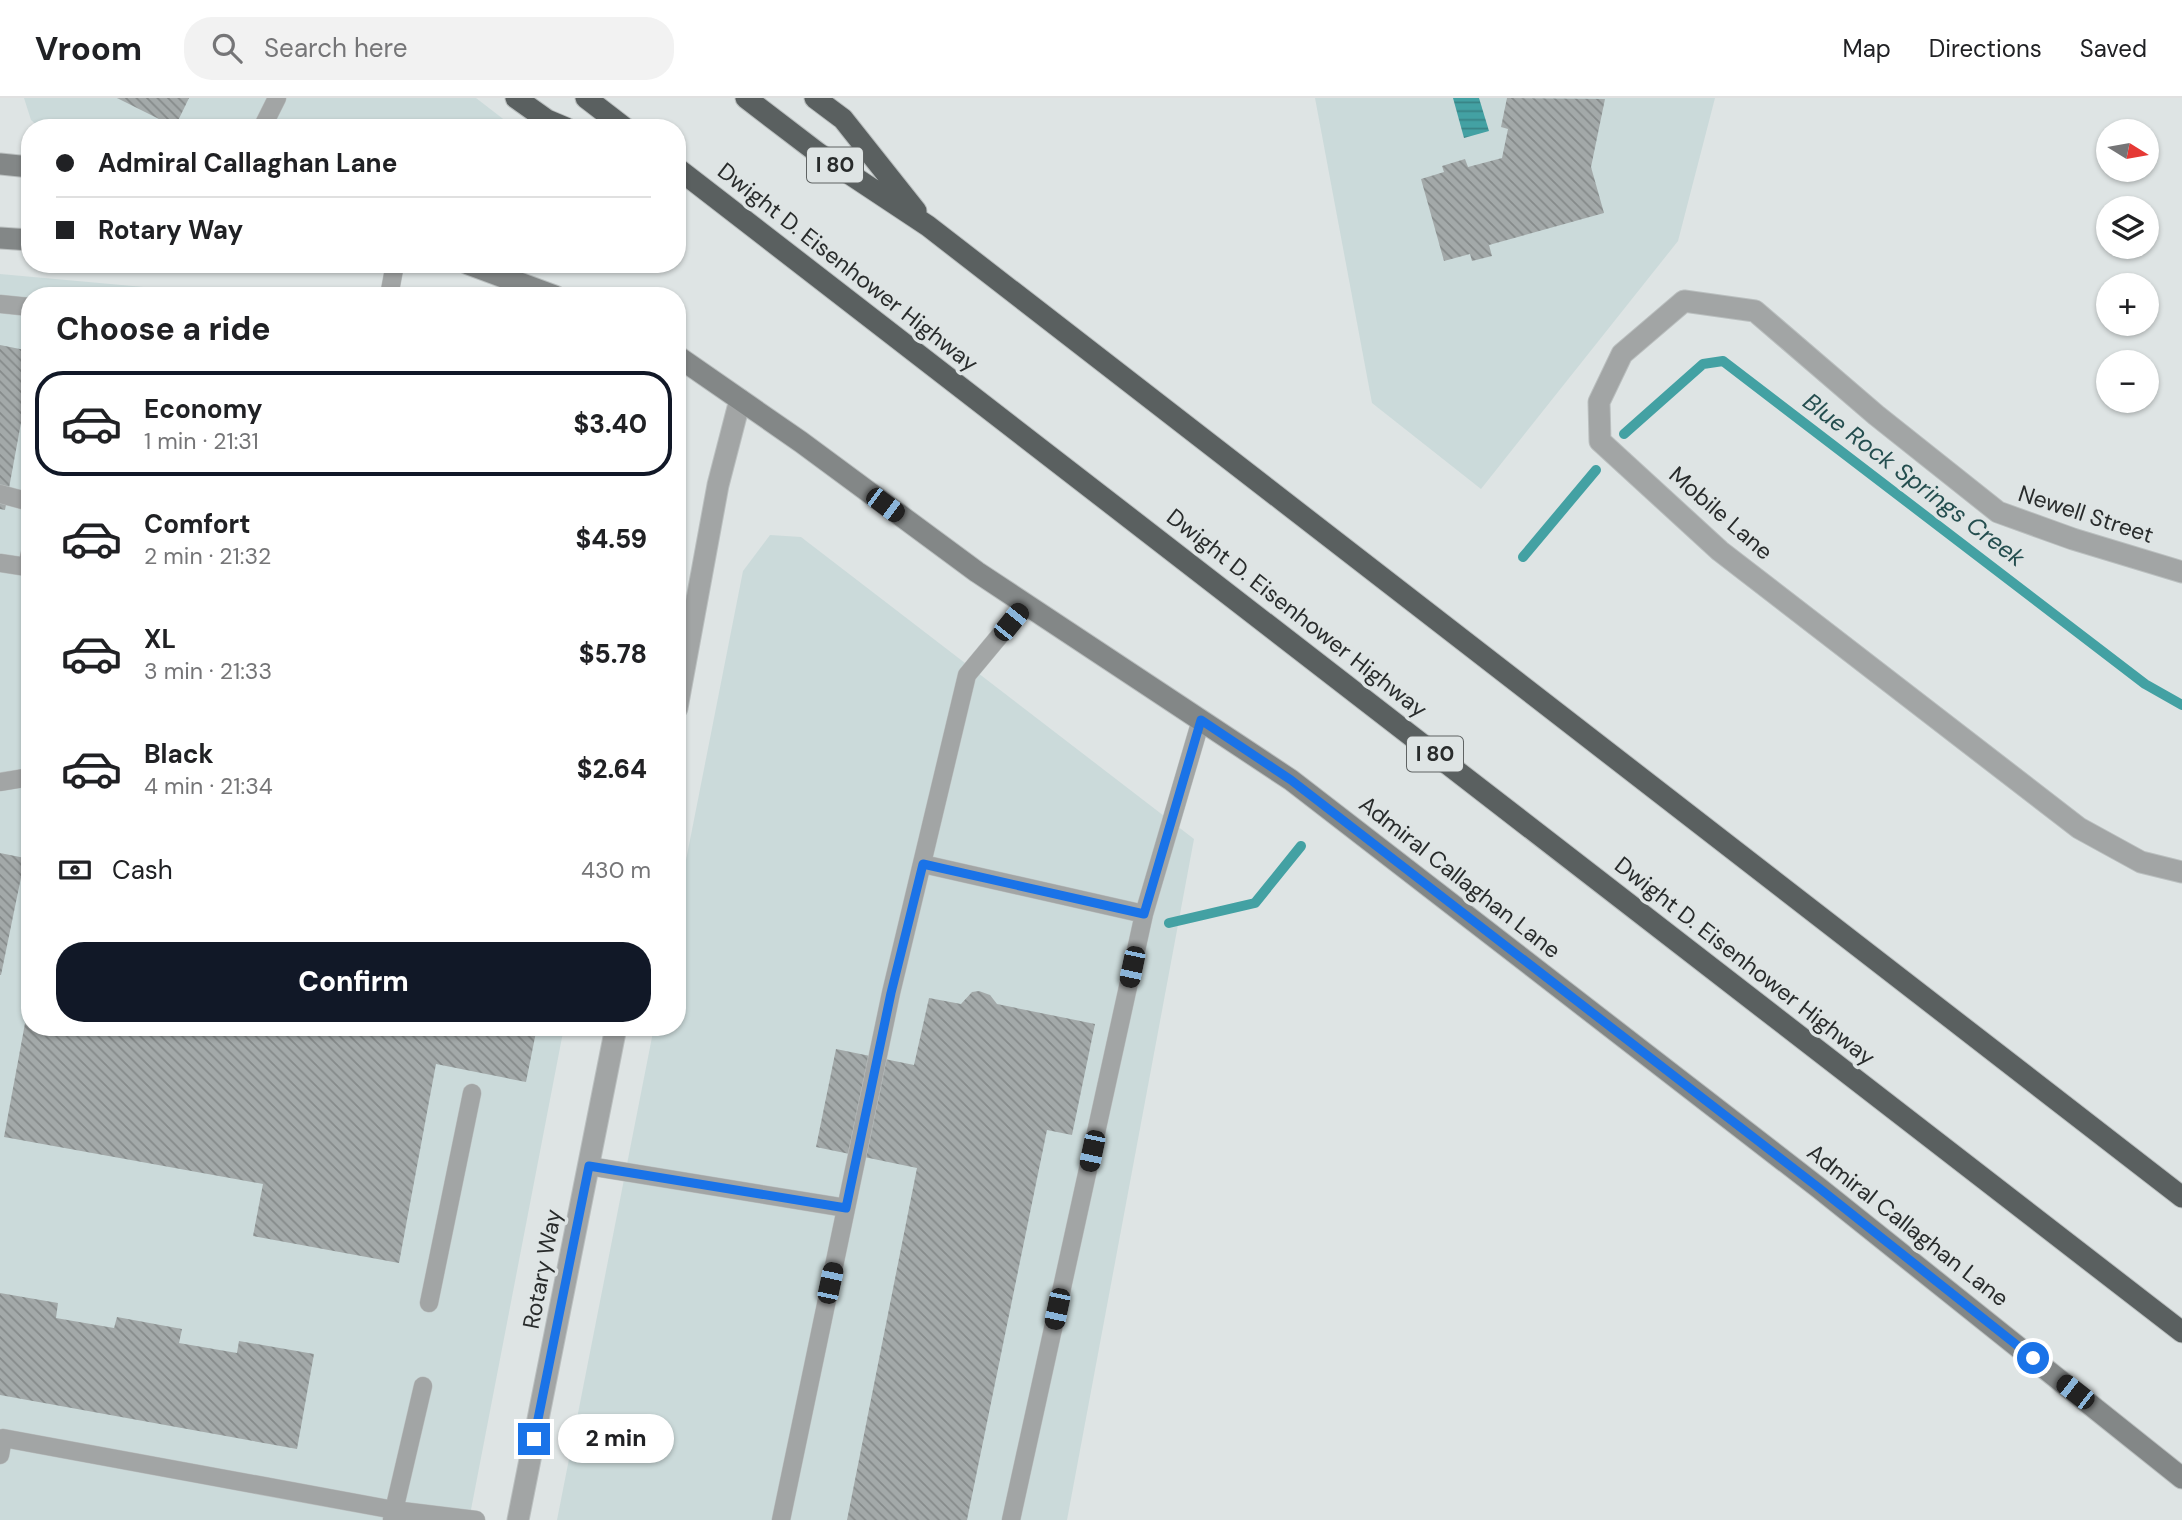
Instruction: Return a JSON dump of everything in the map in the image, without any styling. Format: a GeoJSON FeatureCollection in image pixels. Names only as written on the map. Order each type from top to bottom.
{"type":"FeatureCollection","features":[{"type":"Feature","properties":{"kind":"highway"},"geometry":{"type":"LineString","coordinates":[[516,98],[546,119]]}},
{"type":"Feature","properties":{"kind":"highway"},"geometry":{"type":"LineString","coordinates":[[586,98],[613,119]]}},
{"type":"Feature","properties":{"kind":"highway","name":"I 80"},"geometry":{"type":"LineString","coordinates":[[746,98],[818,153],[928,226],[2182,1197]]}},
{"type":"Feature","properties":{"kind":"highway"},"geometry":{"type":"LineString","coordinates":[[816,98],[843,119],[928,226]]}},
{"type":"Feature","properties":{"kind":"highway","name":"Dwight D. Eisenhower Highway"},"geometry":{"type":"LineString","coordinates":[[686,176],[2182,1332]]}},
{"type":"Feature","properties":{"kind":"main road"},"geometry":{"type":"LineString","coordinates":[[0,164],[21,166]]}},
{"type":"Feature","properties":{"kind":"main road"},"geometry":{"type":"LineString","coordinates":[[0,238],[21,239]]}},
{"type":"Feature","properties":{"kind":"main road"},"geometry":{"type":"LineString","coordinates":[[492,273],[531,287]]}},
{"type":"Feature","properties":{"kind":"main road","name":"Admiral Callaghan Lane"},"geometry":{"type":"LineString","coordinates":[[686,362],[957,558],[1291,780],[1819,1188],[2182,1478]]}},
{"type":"Feature","properties":{"kind":"street","name":"Mobile Lane"},"geometry":{"type":"LineString","coordinates":[[1913,444],[1755,311],[1684,301],[1622,354],[1600,402],[1600,441],[1720,551],[2078,828],[2141,862],[2182,872]]}},
{"type":"Feature","properties":{"kind":"street"},"geometry":{"type":"LineString","coordinates":[[686,659],[718,485],[740,400]]}},
{"type":"Feature","properties":{"kind":"street","name":"Newell Street"},"geometry":{"type":"LineString","coordinates":[[1913,444],[1998,512],[2073,539],[2182,572]]}},
{"type":"Feature","properties":{"kind":"street","name":"Rotary Way"},"geometry":{"type":"LineString","coordinates":[[518,1520],[615,1036]]}},
{"type":"Feature","properties":{"kind":"lane"},"geometry":{"type":"LineString","coordinates":[[266,119],[277,98]]}},
{"type":"Feature","properties":{"kind":"lane"},"geometry":{"type":"LineString","coordinates":[[0,304],[21,306]]}},
{"type":"Feature","properties":{"kind":"lane"},"geometry":{"type":"LineString","coordinates":[[0,494],[21,500]]}},
{"type":"Feature","properties":{"kind":"lane"},"geometry":{"type":"LineString","coordinates":[[0,563],[21,566]]}},
{"type":"Feature","properties":{"kind":"lane"},"geometry":{"type":"LineString","coordinates":[[781,1520],[891,993],[967,675],[1026,604]]}},
{"type":"Feature","properties":{"kind":"lane"},"geometry":{"type":"LineString","coordinates":[[1011,1520],[1144,914],[1201,720]]}},
{"type":"Feature","properties":{"kind":"lane"},"geometry":{"type":"LineString","coordinates":[[0,782],[21,778]]}},
{"type":"Feature","properties":{"kind":"lane"},"geometry":{"type":"LineString","coordinates":[[923,864],[1144,914]]}},
{"type":"Feature","properties":{"kind":"lane"},"geometry":{"type":"LineString","coordinates":[[429,1303],[472,1093]]}},
{"type":"Feature","properties":{"kind":"lane"},"geometry":{"type":"LineString","coordinates":[[589,1166],[846,1208]]}},
{"type":"Feature","properties":{"kind":"lane"},"geometry":{"type":"LineString","coordinates":[[393,1515],[422,1386]]}},
{"type":"Feature","properties":{"kind":"lane"},"geometry":{"type":"LineString","coordinates":[[0,1455],[4,1438],[393,1515],[476,1520]]}},
{"type":"Feature","properties":{"kind":"shaded area"},"geometry":{"type":"Polygon","coordinates":[[[24,98],[476,98],[503,119],[31,119],[24,98]]]}},
{"type":"Feature","properties":{"kind":"shaded area"},"geometry":{"type":"Polygon","coordinates":[[[1315,98],[1715,98],[1678,241],[1481,489],[1372,403],[1315,98]]]}},
{"type":"Feature","properties":{"kind":"shaded area"},"geometry":{"type":"Polygon","coordinates":[[[0,274],[144,287],[21,287],[21,1036],[562,1036],[469,1520],[0,1520],[0,274]]]}},
{"type":"Feature","properties":{"kind":"shaded area"},"geometry":{"type":"Polygon","coordinates":[[[770,535],[801,537],[1194,839],[1067,1520],[557,1520],[652,1036],[686,1036],[686,860],[743,571],[770,535]]]}},
{"type":"Feature","properties":{"kind":"water"},"geometry":{"type":"Polygon","coordinates":[[[1453,98],[1479,98],[1489,131],[1464,138],[1453,98]]]}},
{"type":"Feature","properties":{"kind":"building"},"geometry":{"type":"Polygon","coordinates":[[[117,98],[189,98],[179,119],[159,119],[117,98]]]}},
{"type":"Feature","properties":{"kind":"building"},"geometry":{"type":"Polygon","coordinates":[[[1507,98],[1605,99],[1591,167],[1604,213],[1489,245],[1492,256],[1472,261],[1470,254],[1444,261],[1421,179],[1444,172],[1442,166],[1465,159],[1468,167],[1502,158],[1508,129],[1501,127],[1507,98]]]}},
{"type":"Feature","properties":{"kind":"building"},"geometry":{"type":"Polygon","coordinates":[[[0,345],[21,349],[21,423],[5,510],[0,509],[0,345]]]}},
{"type":"Feature","properties":{"kind":"building"},"geometry":{"type":"Polygon","coordinates":[[[0,853],[21,857],[21,878],[0,975],[0,853]]]}},
{"type":"Feature","properties":{"kind":"building"},"geometry":{"type":"Polygon","coordinates":[[[979,991],[990,995],[997,1004],[1095,1024],[1072,1135],[1047,1130],[967,1520],[847,1520],[917,1168],[816,1147],[836,1049],[914,1065],[929,998],[961,1004],[972,992],[979,991]]]}},
{"type":"Feature","properties":{"kind":"building"},"geometry":{"type":"Polygon","coordinates":[[[23,1036],[535,1036],[526,1082],[436,1064],[399,1263],[253,1236],[263,1184],[4,1137],[23,1036]]]}},
{"type":"Feature","properties":{"kind":"building"},"geometry":{"type":"Polygon","coordinates":[[[0,1293],[58,1303],[56,1318],[114,1328],[117,1317],[182,1329],[179,1343],[237,1353],[239,1341],[314,1354],[297,1449],[0,1395],[0,1293]]]}},
{"type":"Feature","properties":{"kind":"waterway","name":"Blue Rock Springs Creek"},"geometry":{"type":"LineString","coordinates":[[1624,434],[1703,364],[1723,361],[2145,684],[2182,705]]}},
{"type":"Feature","properties":{"kind":"waterway"},"geometry":{"type":"LineString","coordinates":[[1523,557],[1596,470]]}},
{"type":"Feature","properties":{"kind":"waterway"},"geometry":{"type":"LineString","coordinates":[[1169,923],[1255,903],[1301,846]]}},
{"type":"Feature","properties":{"kind":"route"},"geometry":{"type":"LineString","coordinates":[[534,1439],[589,1166],[846,1208],[891,993],[923,864],[1144,914],[1201,720],[1291,780],[1819,1188],[2033,1358]]}}]}
